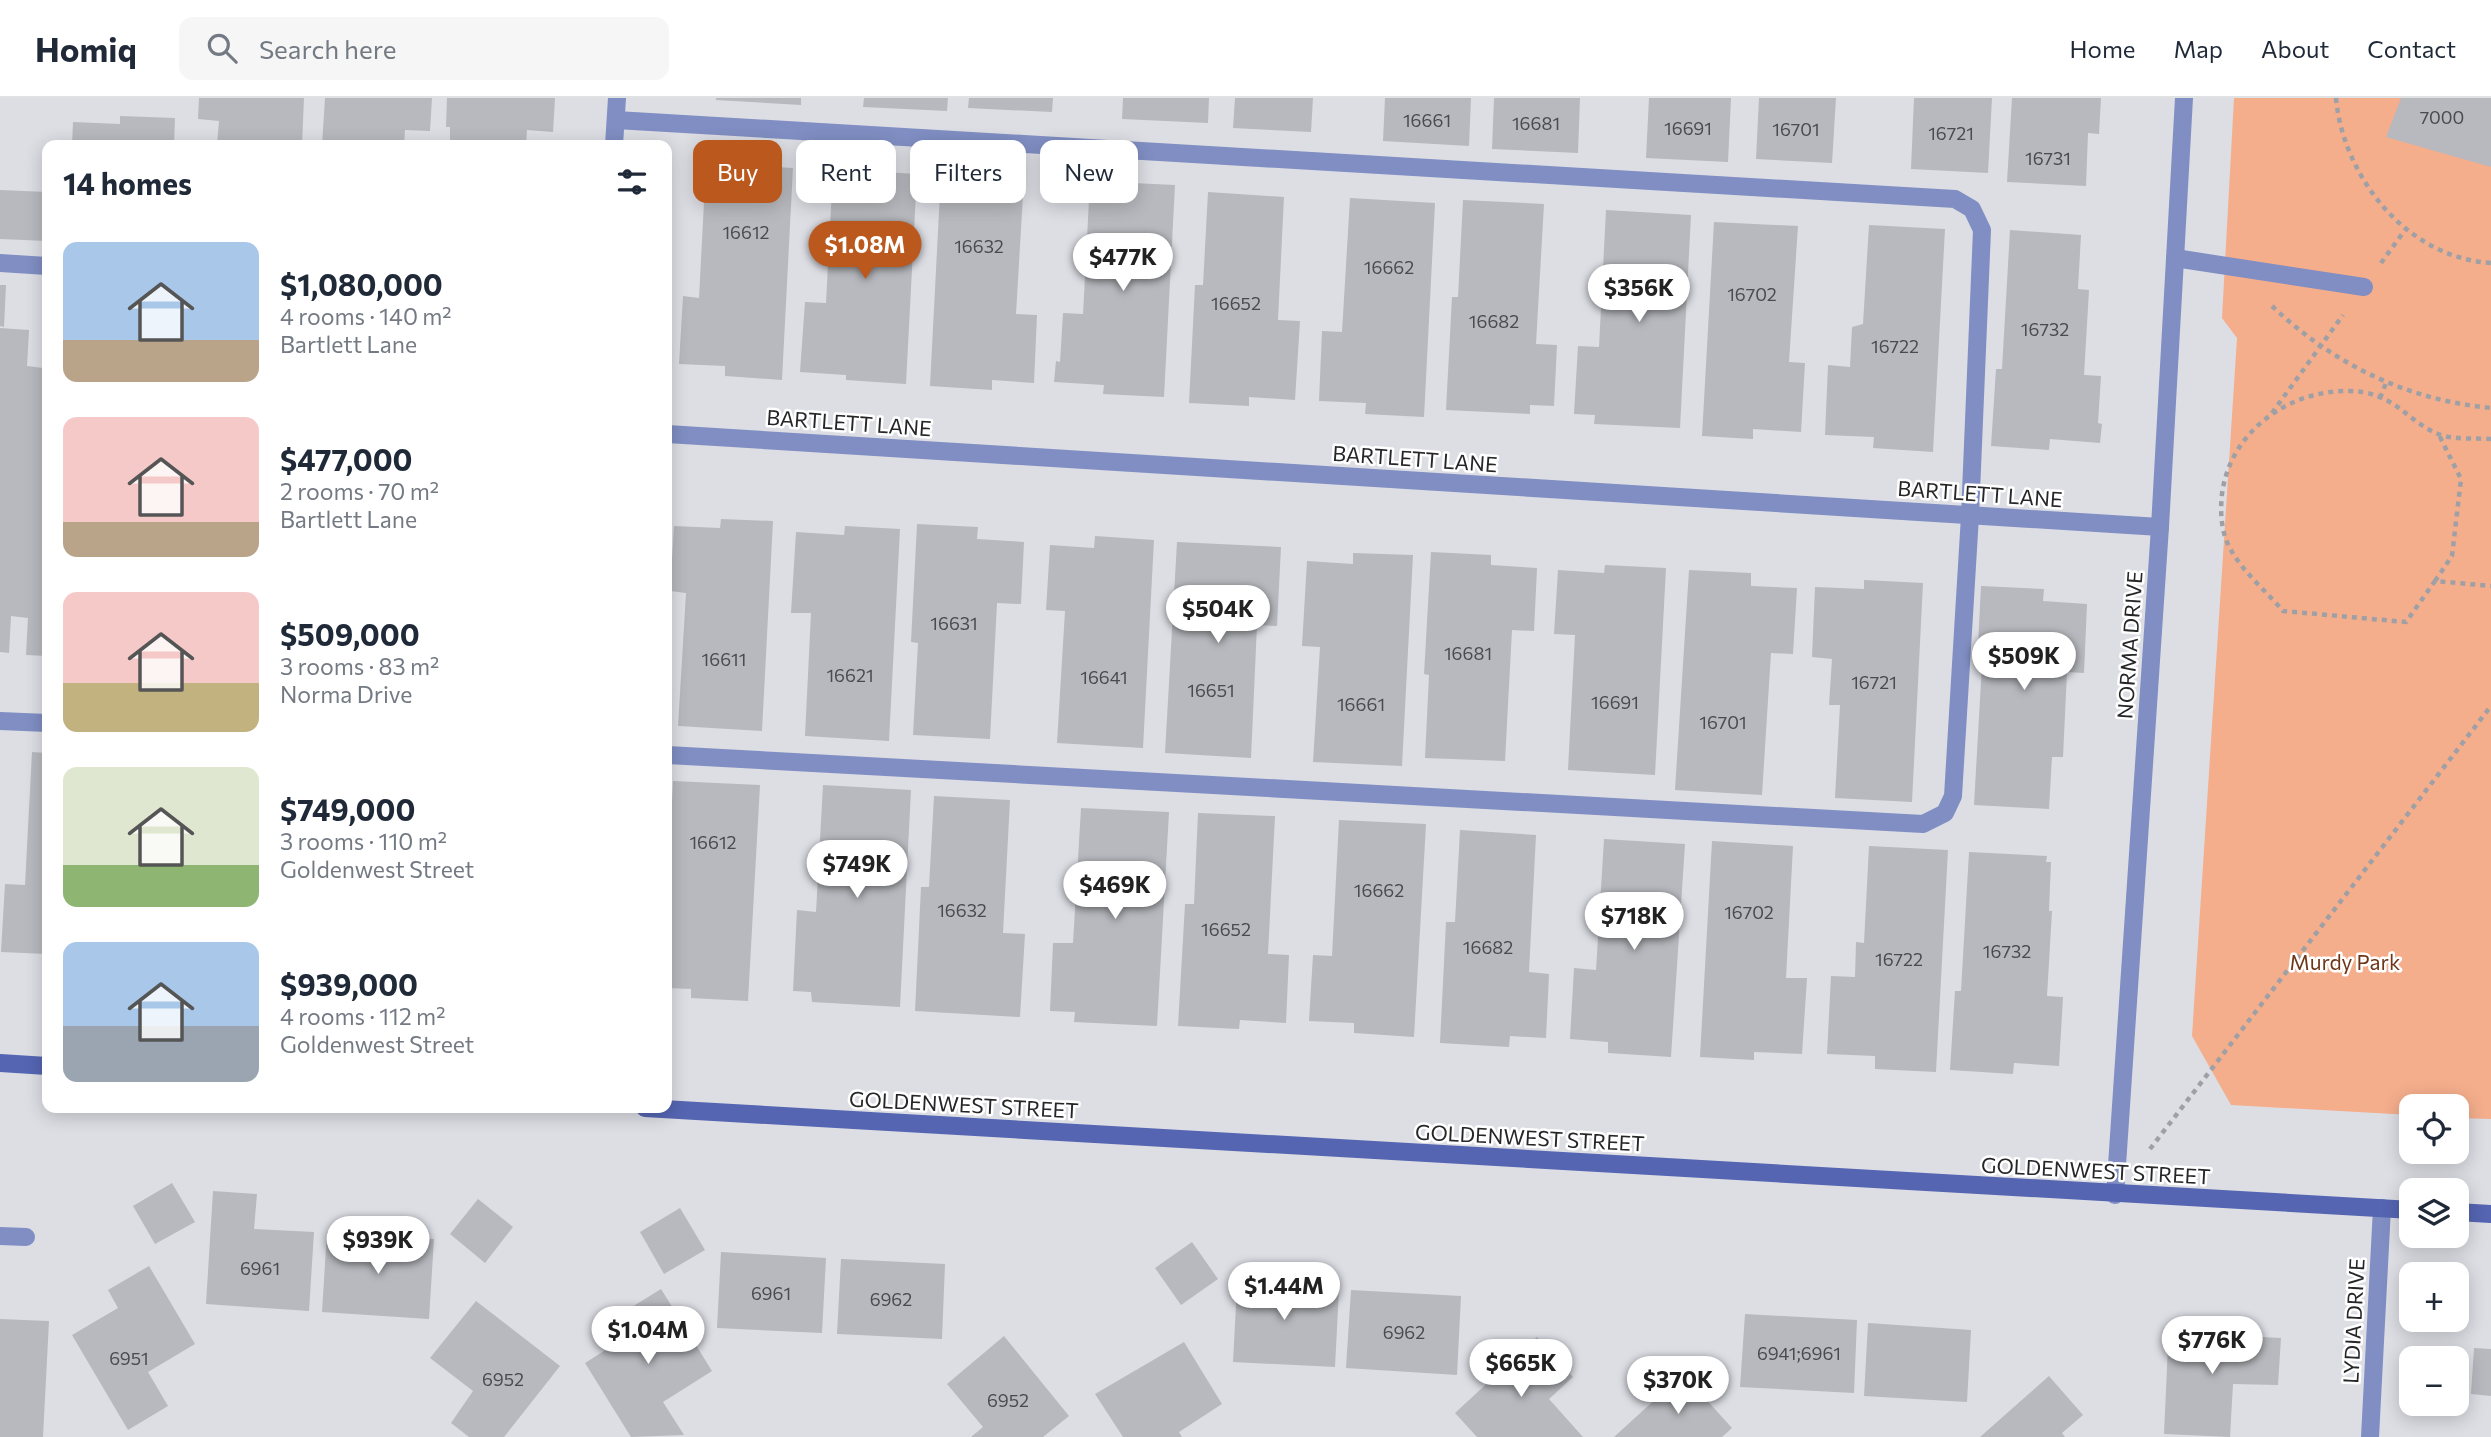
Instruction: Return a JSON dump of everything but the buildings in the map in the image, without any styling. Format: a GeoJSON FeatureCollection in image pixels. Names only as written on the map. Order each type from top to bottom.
{"type":"FeatureCollection","features":[{"type":"Feature","properties":{"kind":"main road"},"geometry":{"type":"LineString","coordinates":[[0,1063],[42,1066]]}},
{"type":"Feature","properties":{"kind":"main road","name":"GOLDENWEST STREET"},"geometry":{"type":"LineString","coordinates":[[672,1110],[2115,1195],[2399,1209]]}},
{"type":"Feature","properties":{"kind":"main road"},"geometry":{"type":"LineString","coordinates":[[2469,1213],[2491,1214]]}},
{"type":"Feature","properties":{"kind":"street"},"geometry":{"type":"LineString","coordinates":[[614,140],[617,98]]}},
{"type":"Feature","properties":{"kind":"street","name":"NORMA DRIVE"},"geometry":{"type":"LineString","coordinates":[[2115,1195],[2160,527],[2184,98]]}},
{"type":"Feature","properties":{"kind":"street"},"geometry":{"type":"LineString","coordinates":[[616,120],[1955,199],[1972,209],[1982,230],[1970,516],[1953,796],[1945,813],[1923,824],[672,755]]}},
{"type":"Feature","properties":{"kind":"street"},"geometry":{"type":"LineString","coordinates":[[2175,258],[2364,287]]}},
{"type":"Feature","properties":{"kind":"street"},"geometry":{"type":"LineString","coordinates":[[0,263],[42,266]]}},
{"type":"Feature","properties":{"kind":"street","name":"BARTLETT LANE"},"geometry":{"type":"LineString","coordinates":[[672,434],[2160,527]]}},
{"type":"Feature","properties":{"kind":"street"},"geometry":{"type":"LineString","coordinates":[[0,721],[42,723]]}},
{"type":"Feature","properties":{"kind":"street","name":"LYDIA DRIVE"},"geometry":{"type":"LineString","coordinates":[[2370,1437],[2382,1208]]}},
{"type":"Feature","properties":{"kind":"street"},"geometry":{"type":"LineString","coordinates":[[0,1236],[26,1237]]}},
{"type":"Feature","properties":{"kind":"path"},"geometry":{"type":"LineString","coordinates":[[2336,98],[2338,117],[2348,152],[2370,192],[2405,230],[2452,253],[2491,263]]}},
{"type":"Feature","properties":{"kind":"path"},"geometry":{"type":"LineString","coordinates":[[2271,414],[2405,230]]}},
{"type":"Feature","properties":{"kind":"path"},"geometry":{"type":"LineString","coordinates":[[2266,301],[2295,328],[2366,375],[2438,400],[2491,408]]}},
{"type":"Feature","properties":{"kind":"path"},"geometry":{"type":"LineString","coordinates":[[2380,398],[2386,383]]}},
{"type":"Feature","properties":{"kind":"path"},"geometry":{"type":"LineString","coordinates":[[2351,391],[2380,398],[2392,401],[2439,435],[2460,479],[2452,556],[2406,622],[2283,611],[2231,550],[2219,515],[2224,475],[2240,441],[2271,414],[2305,396],[2351,391]]}},
{"type":"Feature","properties":{"kind":"path"},"geometry":{"type":"LineString","coordinates":[[2439,435],[2491,439]]}},
{"type":"Feature","properties":{"kind":"path"},"geometry":{"type":"LineString","coordinates":[[2435,581],[2491,586]]}},
{"type":"Feature","properties":{"kind":"path"},"geometry":{"type":"LineString","coordinates":[[2148,1151],[2491,706]]}},
{"type":"Feature","properties":{"kind":"green space","name":"Murdy Park"},"geometry":{"type":"Polygon","coordinates":[[[2234,98],[2491,98],[2491,1119],[2469,1118],[2469,1094],[2399,1094],[2399,1114],[2231,1105],[2192,1036],[2237,338],[2222,318],[2234,98]]]}}]}
